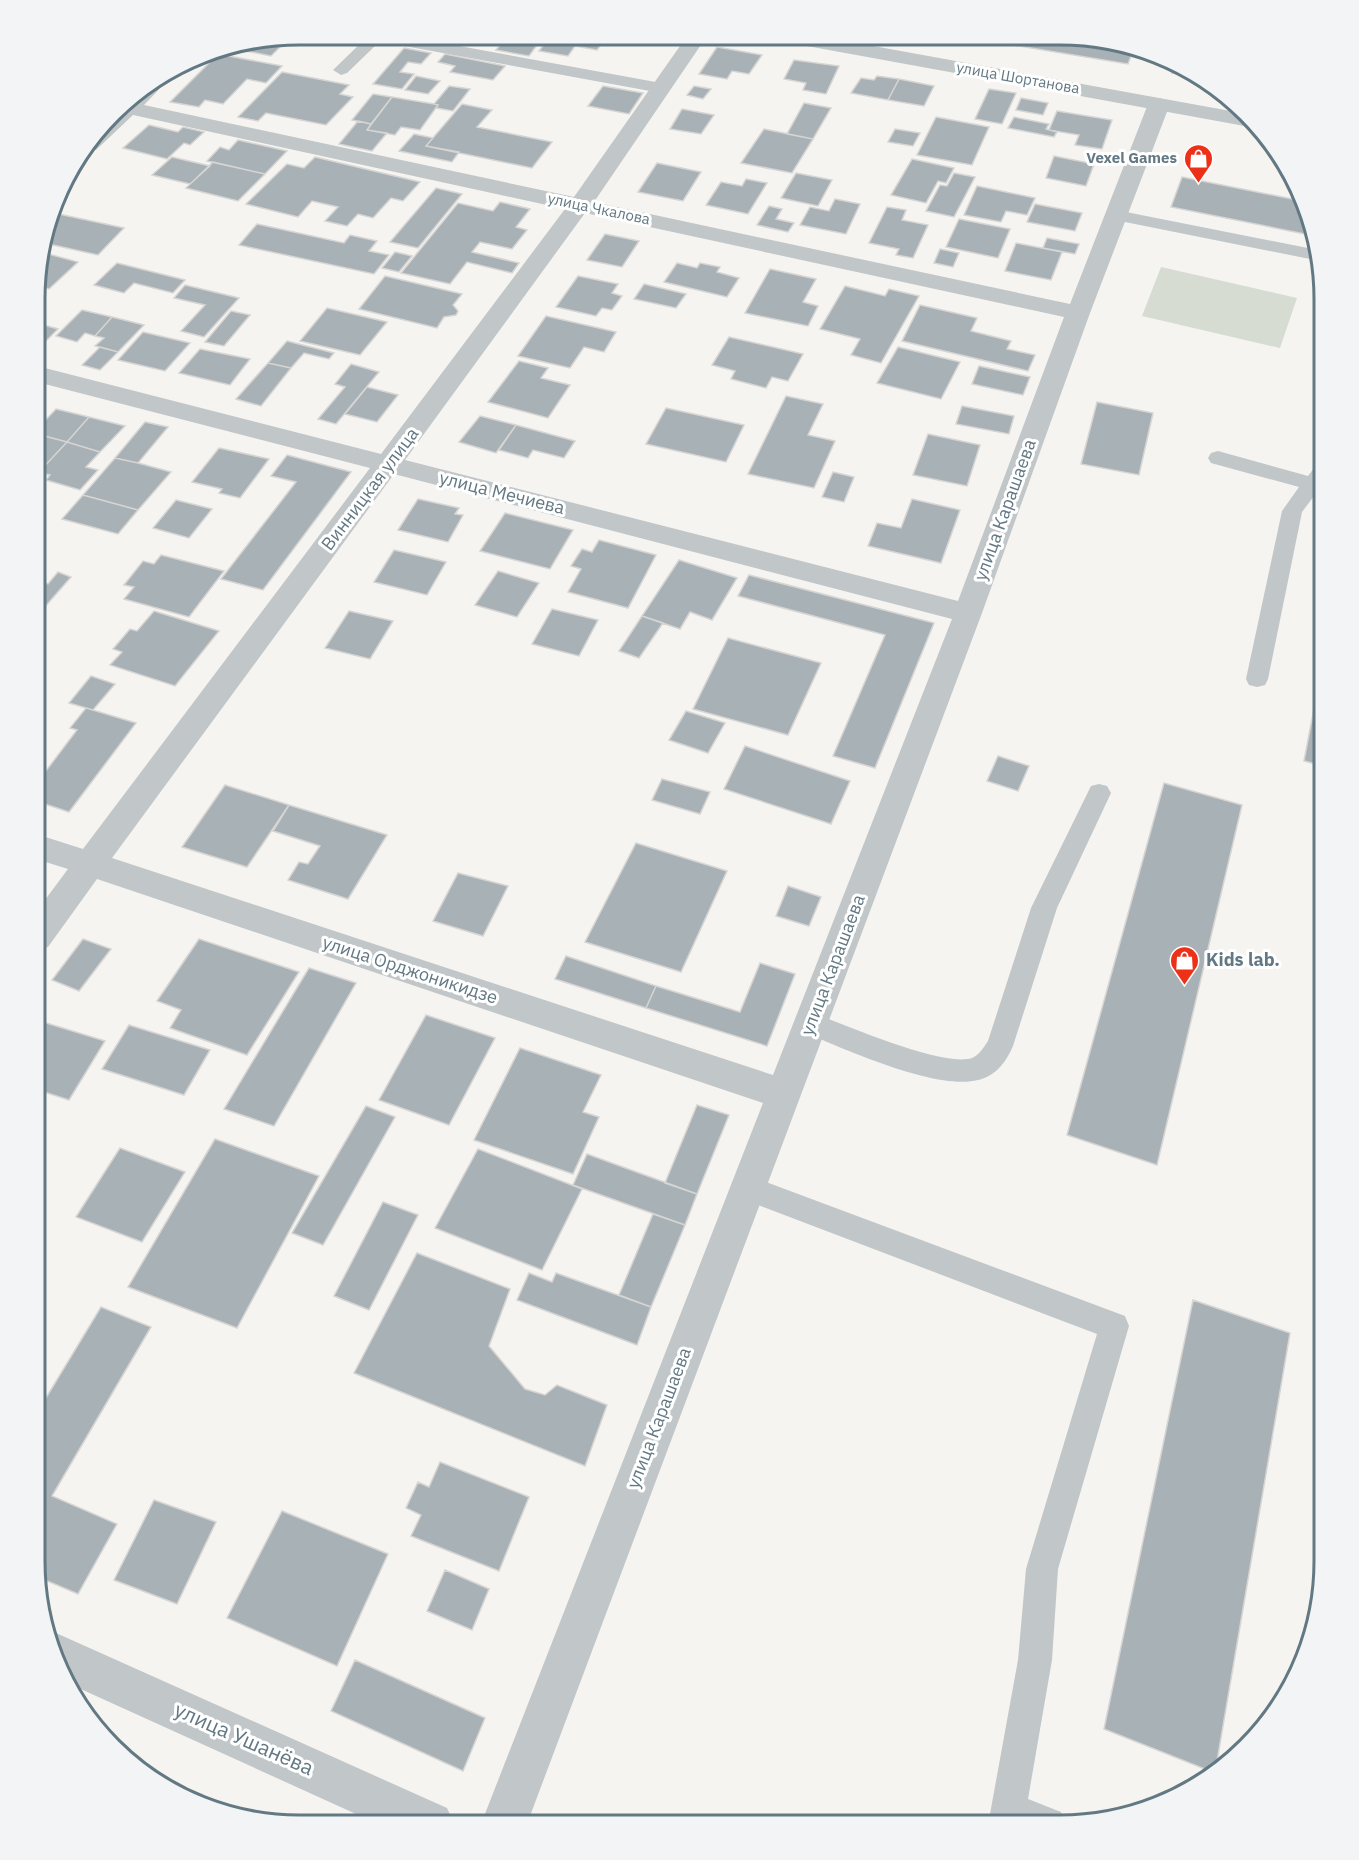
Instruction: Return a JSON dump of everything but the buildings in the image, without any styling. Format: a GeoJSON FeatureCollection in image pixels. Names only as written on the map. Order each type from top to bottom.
{"type":"FeatureCollection","features":[{"type":"Feature","properties":{"kind":"street","name":"Винницкая улица"},"geometry":{"type":"LineString","coordinates":[[45,926],[580,205],[691,45]]}},
{"type":"Feature","properties":{"kind":"street","name":"улица Шортанова"},"geometry":{"type":"LineString","coordinates":[[848,45],[1159,104],[1237,116]]}},
{"type":"Feature","properties":{"kind":"street","name":"улица Карашаева"},"geometry":{"type":"LineString","coordinates":[[507,1815],[968,613],[1078,313],[1159,104]]}},
{"type":"Feature","properties":{"kind":"street","name":"улица Чкалова"},"geometry":{"type":"LineString","coordinates":[[131,108],[1078,313]]}},
{"type":"Feature","properties":{"kind":"street","name":"улица Мечиева"},"geometry":{"type":"LineString","coordinates":[[45,376],[968,613]]}},
{"type":"Feature","properties":{"kind":"street","name":"улица Орджоникидзе"},"geometry":{"type":"LineString","coordinates":[[45,849],[783,1094]]}},
{"type":"Feature","properties":{"kind":"street","name":"улица Ушанёва"},"geometry":{"type":"LineString","coordinates":[[64,1659],[411,1815]]}},
{"type":"Feature","properties":{"kind":"lane"},"geometry":{"type":"LineString","coordinates":[[341,70],[367,45]]}},
{"type":"Feature","properties":{"kind":"lane"},"geometry":{"type":"LineString","coordinates":[[426,45],[661,88]]}},
{"type":"Feature","properties":{"kind":"lane"},"geometry":{"type":"LineString","coordinates":[[1116,215],[1310,254]]}},
{"type":"Feature","properties":{"kind":"lane"},"geometry":{"type":"LineString","coordinates":[[1218,458],[1314,479]]}},
{"type":"Feature","properties":{"kind":"lane"},"geometry":{"type":"LineString","coordinates":[[1257,679],[1292,510],[1314,487]]}},
{"type":"Feature","properties":{"kind":"lane"},"geometry":{"type":"LineString","coordinates":[[810,1023],[893,1056],[950,1068],[974,1070],[988,1062],[1000,1046],[1044,908],[1099,793]]}},
{"type":"Feature","properties":{"kind":"lane"},"geometry":{"type":"LineString","coordinates":[[747,1188],[1114,1326],[1042,1569],[1035,1660],[1007,1815]]}},
{"type":"Feature","properties":{"kind":"shaded area"},"geometry":{"type":"Polygon","coordinates":[[[1161,267],[1297,298],[1280,348],[1142,316],[1161,267]]]}},
{"type":"Feature","properties":{"kind":"place","name":"Vexel Games"},"geometry":{"type":"Point","coordinates":[1198,184]}},
{"type":"Feature","properties":{"kind":"place","name":"Kids lab."},"geometry":{"type":"Point","coordinates":[1185,986]}}]}
